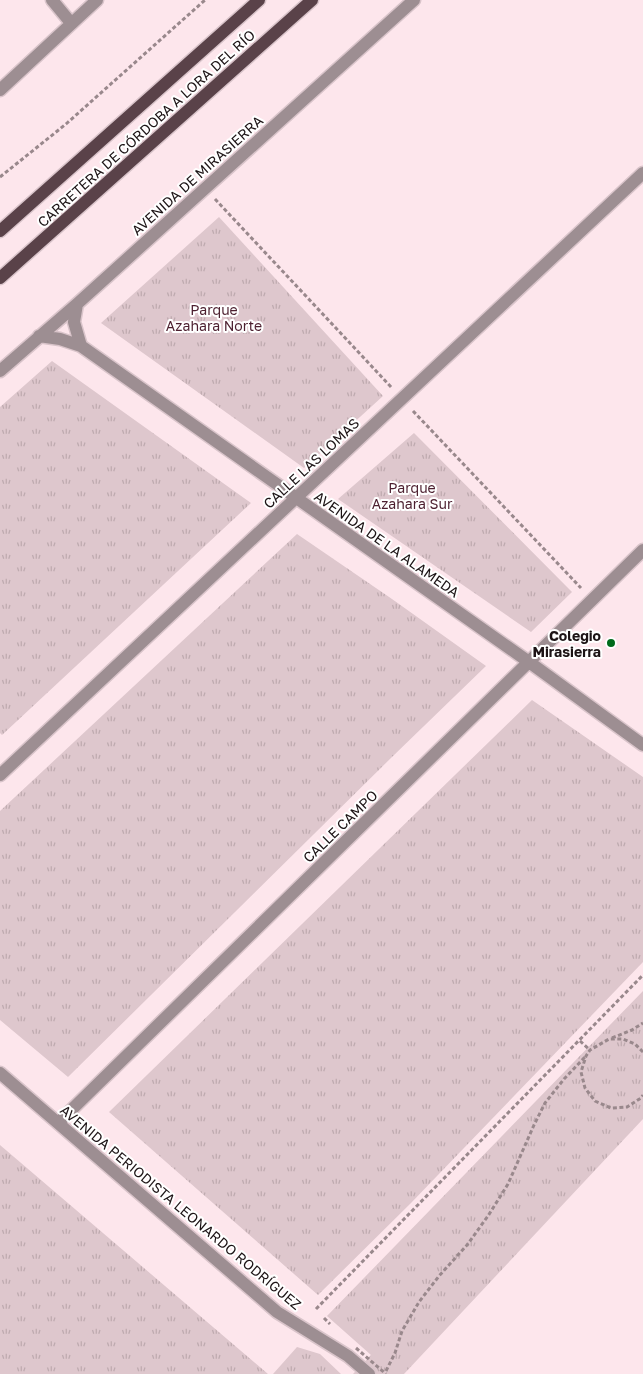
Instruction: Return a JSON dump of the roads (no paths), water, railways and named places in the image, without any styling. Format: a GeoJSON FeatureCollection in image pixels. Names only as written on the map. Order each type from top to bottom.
{"type":"FeatureCollection","features":[{"type":"Feature","properties":{"kind":"main road","name":"CARRETERA DE CÓRDOBA A LORA DEL RÍO"},"geometry":{"type":"LineString","coordinates":[[0,231],[259,0]]}},
{"type":"Feature","properties":{"kind":"main road","name":"CARRETERA DE CÓRDOBA A LORA DEL RÍO"},"geometry":{"type":"LineString","coordinates":[[0,278],[312,0]]}},
{"type":"Feature","properties":{"kind":"street"},"geometry":{"type":"LineString","coordinates":[[52,0],[71,23]]}},
{"type":"Feature","properties":{"kind":"street"},"geometry":{"type":"LineString","coordinates":[[0,90],[97,0]]}},
{"type":"Feature","properties":{"kind":"street","name":"AVENIDA DE MIRASIERRA"},"geometry":{"type":"LineString","coordinates":[[0,371],[414,0]]}},
{"type":"Feature","properties":{"kind":"street","name":"CALLE LAS LOMAS"},"geometry":{"type":"LineString","coordinates":[[0,775],[643,173]]}},
{"type":"Feature","properties":{"kind":"street"},"geometry":{"type":"LineString","coordinates":[[77,304],[74,322],[81,346]]}},
{"type":"Feature","properties":{"kind":"street","name":"AVENIDA DE LA ALAMEDA"},"geometry":{"type":"LineString","coordinates":[[39,336],[60,339],[81,346],[529,662],[643,745]]}},
{"type":"Feature","properties":{"kind":"street","name":"CALLE CAMPO"},"geometry":{"type":"LineString","coordinates":[[58,1123],[643,550]]}},
{"type":"Feature","properties":{"kind":"street","name":"AVENIDA PERIODISTA LEONARDO RODRÍGUEZ"},"geometry":{"type":"LineString","coordinates":[[0,1073],[277,1312],[352,1352],[369,1374]]}},
{"type":"Feature","properties":{"kind":"place","name":"Colegio Mirasierra"},"geometry":{"type":"Point","coordinates":[611,643]}},
{"type":"Feature","properties":{"kind":"park label","name":"Parque Azahara Norte"},"geometry":{"type":"Point","coordinates":[214,318]}},
{"type":"Feature","properties":{"kind":"park label","name":"Parque Azahara Sur"},"geometry":{"type":"Point","coordinates":[412,496]}}]}
